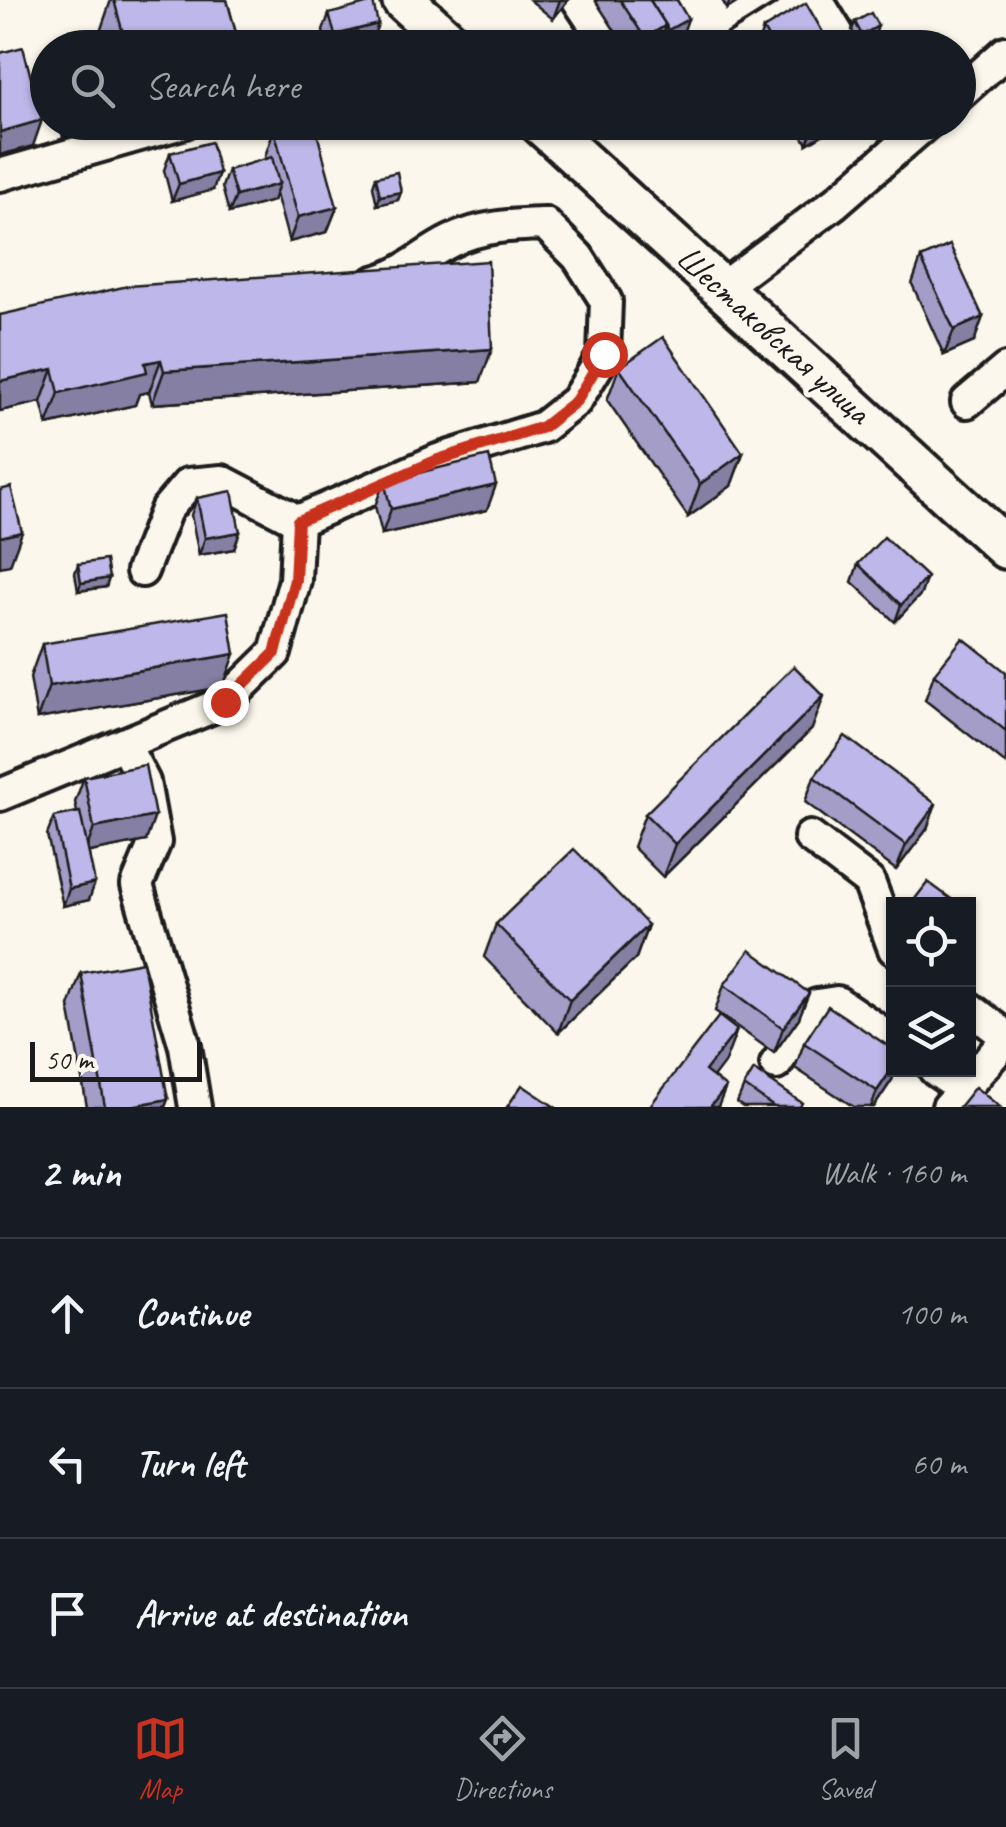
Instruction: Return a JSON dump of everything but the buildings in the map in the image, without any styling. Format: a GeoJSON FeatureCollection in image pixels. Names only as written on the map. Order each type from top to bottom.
{"type":"FeatureCollection","features":[{"type":"Feature","properties":{"kind":"main road"},"geometry":{"type":"LineString","coordinates":[[403,0],[436,30]]}},
{"type":"Feature","properties":{"kind":"main road","name":"Шестаковская улица"},"geometry":{"type":"LineString","coordinates":[[560,140],[1006,548]]}},
{"type":"Feature","properties":{"kind":"street"},"geometry":{"type":"LineString","coordinates":[[578,0],[598,30]]}},
{"type":"Feature","properties":{"kind":"street"},"geometry":{"type":"LineString","coordinates":[[767,30],[816,0],[835,30]]}},
{"type":"Feature","properties":{"kind":"street"},"geometry":{"type":"LineString","coordinates":[[976,80],[1006,52]]}},
{"type":"Feature","properties":{"kind":"street"},"geometry":{"type":"LineString","coordinates":[[0,176],[123,140]]}},
{"type":"Feature","properties":{"kind":"street"},"geometry":{"type":"LineString","coordinates":[[723,288],[835,203],[907,140]]}},
{"type":"Feature","properties":{"kind":"street"},"geometry":{"type":"LineString","coordinates":[[298,521],[438,460],[543,427],[576,401],[604,354],[606,301],[578,258],[545,224],[498,226],[453,240],[392,278],[347,288]]}},
{"type":"Feature","properties":{"kind":"street"},"geometry":{"type":"LineString","coordinates":[[967,402],[1006,369]]}},
{"type":"Feature","properties":{"kind":"street"},"geometry":{"type":"LineString","coordinates":[[142,571],[166,510],[188,484],[222,481],[298,521]]}},
{"type":"Feature","properties":{"kind":"street"},"geometry":{"type":"LineString","coordinates":[[0,795],[225,702],[275,653],[295,580],[298,521]]}},
{"type":"Feature","properties":{"kind":"street"},"geometry":{"type":"LineString","coordinates":[[124,744],[144,782],[154,842],[137,885],[186,1046],[195,1107]]}},
{"type":"Feature","properties":{"kind":"street"},"geometry":{"type":"LineString","coordinates":[[810,837],[869,882],[886,928]]}},
{"type":"Feature","properties":{"kind":"street"},"geometry":{"type":"LineString","coordinates":[[776,1064],[817,1005],[837,1002],[886,1036]]}},
{"type":"Feature","properties":{"kind":"street"},"geometry":{"type":"LineString","coordinates":[[940,1077],[956,1098],[1006,1038],[976,1014]]}},
{"type":"Feature","properties":{"kind":"route"},"geometry":{"type":"LineString","coordinates":[[225,702],[275,653],[295,580],[298,521],[438,460],[543,427],[576,401],[604,354]]}}]}
